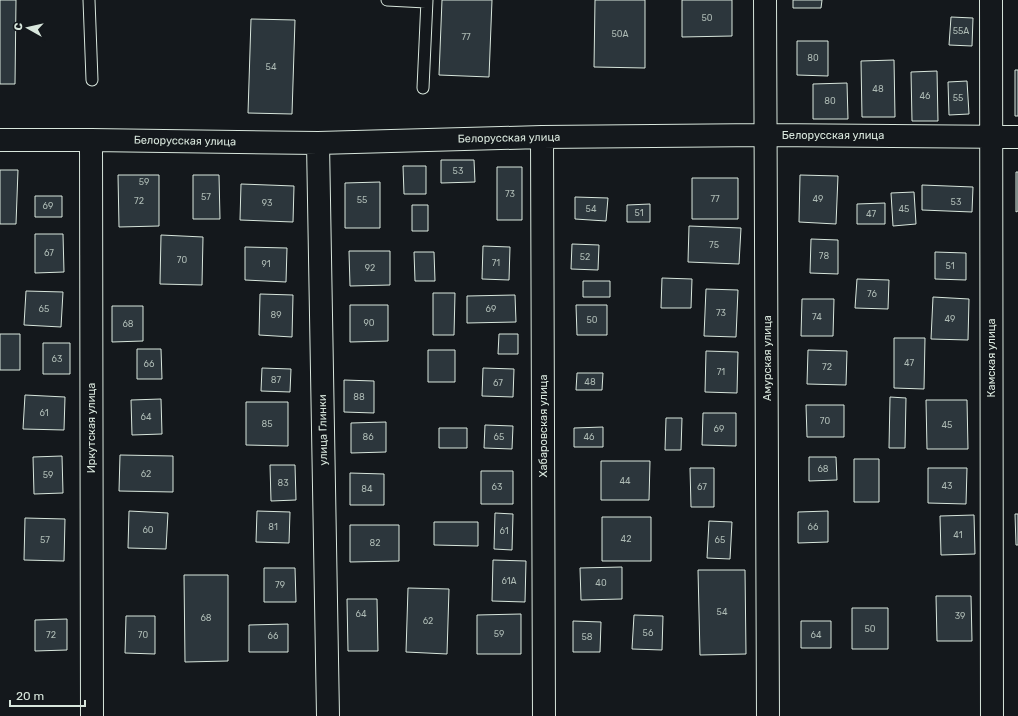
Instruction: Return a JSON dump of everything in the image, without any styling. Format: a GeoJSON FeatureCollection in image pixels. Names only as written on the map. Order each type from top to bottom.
{"type":"FeatureCollection","features":[{"type":"Feature","properties":{"kind":"street","name":"Амурская улица"},"geometry":{"type":"LineString","coordinates":[[765,0],[768,716]]}},
{"type":"Feature","properties":{"kind":"street","name":"Камская улица"},"geometry":{"type":"LineString","coordinates":[[991,0],[992,716]]}},
{"type":"Feature","properties":{"kind":"street","name":"Белорусская улица"},"geometry":{"type":"LineString","coordinates":[[0,140],[318,143],[542,137],[766,135],[1018,137]]}},
{"type":"Feature","properties":{"kind":"street","name":"Хабаровская улица"},"geometry":{"type":"LineString","coordinates":[[542,137],[544,716]]}},
{"type":"Feature","properties":{"kind":"street","name":"Иркутская улица"},"geometry":{"type":"LineString","coordinates":[[91,140],[92,716]]}},
{"type":"Feature","properties":{"kind":"street","name":"улица Глинки"},"geometry":{"type":"LineString","coordinates":[[318,143],[328,716]]}},
{"type":"Feature","properties":{"kind":"lane"},"geometry":{"type":"LineString","coordinates":[[89,0],[92,80]]}},
{"type":"Feature","properties":{"kind":"lane"},"geometry":{"type":"LineString","coordinates":[[387,0],[426,1],[423,88]]}},
{"type":"Feature","properties":{"kind":"building"},"geometry":{"type":"Polygon","coordinates":[[[0,0],[16,0],[15,84],[0,84],[0,0]]]}},
{"type":"Feature","properties":{"kind":"building"},"geometry":{"type":"Polygon","coordinates":[[[442,0],[492,0],[489,77],[439,75],[442,0]]]}},
{"type":"Feature","properties":{"kind":"building"},"geometry":{"type":"Polygon","coordinates":[[[595,0],[645,0],[645,68],[594,67],[595,0]]]}},
{"type":"Feature","properties":{"kind":"building"},"geometry":{"type":"Polygon","coordinates":[[[682,0],[732,0],[732,36],[682,37],[682,0]]]}},
{"type":"Feature","properties":{"kind":"building"},"geometry":{"type":"Polygon","coordinates":[[[793,0],[822,0],[821,8],[793,8],[793,0]]]}},
{"type":"Feature","properties":{"kind":"building"},"geometry":{"type":"Polygon","coordinates":[[[951,17],[973,18],[972,46],[949,45],[951,17]]]}},
{"type":"Feature","properties":{"kind":"building"},"geometry":{"type":"Polygon","coordinates":[[[251,19],[295,20],[292,114],[248,113],[251,19]]]}},
{"type":"Feature","properties":{"kind":"building"},"geometry":{"type":"Polygon","coordinates":[[[797,41],[828,41],[828,76],[797,75],[797,41]]]}},
{"type":"Feature","properties":{"kind":"building"},"geometry":{"type":"Polygon","coordinates":[[[894,60],[895,117],[862,117],[861,61],[894,60]]]}},
{"type":"Feature","properties":{"kind":"building"},"geometry":{"type":"Polygon","coordinates":[[[1015,70],[1018,70],[1018,116],[1015,116],[1015,70]]]}},
{"type":"Feature","properties":{"kind":"building"},"geometry":{"type":"Polygon","coordinates":[[[937,71],[938,121],[912,121],[911,72],[937,71]]]}},
{"type":"Feature","properties":{"kind":"building"},"geometry":{"type":"Polygon","coordinates":[[[967,81],[969,114],[949,115],[948,82],[967,81]]]}},
{"type":"Feature","properties":{"kind":"building"},"geometry":{"type":"Polygon","coordinates":[[[847,83],[848,119],[813,119],[813,84],[847,83]]]}},
{"type":"Feature","properties":{"kind":"building"},"geometry":{"type":"Polygon","coordinates":[[[441,160],[474,160],[475,182],[441,183],[441,160]]]}},
{"type":"Feature","properties":{"kind":"building"},"geometry":{"type":"Polygon","coordinates":[[[403,166],[426,166],[426,194],[404,194],[403,166]]]}},
{"type":"Feature","properties":{"kind":"building"},"geometry":{"type":"Polygon","coordinates":[[[497,167],[522,167],[522,220],[497,220],[497,167]]]}},
{"type":"Feature","properties":{"kind":"building"},"geometry":{"type":"Polygon","coordinates":[[[0,170],[18,170],[16,224],[0,224],[0,170]]]}},
{"type":"Feature","properties":{"kind":"building"},"geometry":{"type":"Polygon","coordinates":[[[1016,172],[1018,172],[1018,211],[1016,212],[1016,172]]]}},
{"type":"Feature","properties":{"kind":"building"},"geometry":{"type":"Polygon","coordinates":[[[118,175],[159,175],[159,226],[119,227],[118,175]]]}},
{"type":"Feature","properties":{"kind":"building"},"geometry":{"type":"Polygon","coordinates":[[[193,175],[219,175],[220,219],[193,219],[193,175]]]}},
{"type":"Feature","properties":{"kind":"building"},"geometry":{"type":"Polygon","coordinates":[[[800,175],[838,176],[836,224],[799,222],[800,175]]]}},
{"type":"Feature","properties":{"kind":"building"},"geometry":{"type":"Polygon","coordinates":[[[692,178],[738,178],[738,219],[692,219],[692,178]]]}},
{"type":"Feature","properties":{"kind":"building"},"geometry":{"type":"Polygon","coordinates":[[[380,182],[380,228],[345,228],[345,183],[380,182]]]}},
{"type":"Feature","properties":{"kind":"building"},"geometry":{"type":"Polygon","coordinates":[[[241,184],[294,186],[293,222],[240,220],[241,184]]]}},
{"type":"Feature","properties":{"kind":"building"},"geometry":{"type":"Polygon","coordinates":[[[922,185],[973,187],[972,212],[922,210],[922,185]]]}},
{"type":"Feature","properties":{"kind":"building"},"geometry":{"type":"Polygon","coordinates":[[[914,192],[916,224],[893,226],[891,193],[914,192]]]}},
{"type":"Feature","properties":{"kind":"building"},"geometry":{"type":"Polygon","coordinates":[[[35,196],[62,196],[62,217],[35,217],[35,196]]]}},
{"type":"Feature","properties":{"kind":"building"},"geometry":{"type":"Polygon","coordinates":[[[575,197],[608,198],[606,221],[575,219],[575,197]]]}},
{"type":"Feature","properties":{"kind":"building"},"geometry":{"type":"Polygon","coordinates":[[[885,203],[885,224],[857,224],[857,204],[885,203]]]}},
{"type":"Feature","properties":{"kind":"building"},"geometry":{"type":"Polygon","coordinates":[[[650,204],[650,222],[627,222],[627,205],[650,204]]]}},
{"type":"Feature","properties":{"kind":"building"},"geometry":{"type":"Polygon","coordinates":[[[412,205],[428,205],[428,231],[412,231],[412,205]]]}},
{"type":"Feature","properties":{"kind":"building"},"geometry":{"type":"Polygon","coordinates":[[[689,226],[741,228],[739,264],[688,262],[689,226]]]}},
{"type":"Feature","properties":{"kind":"building"},"geometry":{"type":"Polygon","coordinates":[[[35,234],[63,234],[64,272],[35,273],[35,234]]]}},
{"type":"Feature","properties":{"kind":"building"},"geometry":{"type":"Polygon","coordinates":[[[161,235],[203,237],[202,285],[160,284],[161,235]]]}},
{"type":"Feature","properties":{"kind":"building"},"geometry":{"type":"Polygon","coordinates":[[[811,239],[838,240],[838,274],[810,273],[811,239]]]}},
{"type":"Feature","properties":{"kind":"building"},"geometry":{"type":"Polygon","coordinates":[[[572,244],[599,245],[598,270],[571,269],[572,244]]]}},
{"type":"Feature","properties":{"kind":"building"},"geometry":{"type":"Polygon","coordinates":[[[483,246],[510,247],[509,280],[482,279],[483,246]]]}},
{"type":"Feature","properties":{"kind":"building"},"geometry":{"type":"Polygon","coordinates":[[[245,247],[287,248],[286,282],[245,280],[245,247]]]}},
{"type":"Feature","properties":{"kind":"building"},"geometry":{"type":"Polygon","coordinates":[[[349,251],[390,251],[390,285],[350,286],[349,251]]]}},
{"type":"Feature","properties":{"kind":"building"},"geometry":{"type":"Polygon","coordinates":[[[414,252],[434,252],[435,281],[415,281],[414,252]]]}},
{"type":"Feature","properties":{"kind":"building"},"geometry":{"type":"Polygon","coordinates":[[[935,252],[966,253],[966,280],[935,279],[935,252]]]}},
{"type":"Feature","properties":{"kind":"building"},"geometry":{"type":"Polygon","coordinates":[[[662,278],[692,279],[691,308],[661,308],[662,278]]]}},
{"type":"Feature","properties":{"kind":"building"},"geometry":{"type":"Polygon","coordinates":[[[857,279],[889,280],[888,309],[855,308],[857,279]]]}},
{"type":"Feature","properties":{"kind":"building"},"geometry":{"type":"Polygon","coordinates":[[[583,281],[610,281],[610,297],[583,297],[583,281]]]}},
{"type":"Feature","properties":{"kind":"building"},"geometry":{"type":"Polygon","coordinates":[[[706,289],[738,290],[736,337],[704,336],[706,289]]]}},
{"type":"Feature","properties":{"kind":"building"},"geometry":{"type":"Polygon","coordinates":[[[26,291],[63,292],[61,327],[24,325],[26,291]]]}},
{"type":"Feature","properties":{"kind":"building"},"geometry":{"type":"Polygon","coordinates":[[[433,293],[455,293],[454,335],[433,335],[433,293]]]}},
{"type":"Feature","properties":{"kind":"building"},"geometry":{"type":"Polygon","coordinates":[[[260,294],[293,295],[292,337],[259,335],[260,294]]]}},
{"type":"Feature","properties":{"kind":"building"},"geometry":{"type":"Polygon","coordinates":[[[515,295],[516,322],[467,323],[467,296],[515,295]]]}},
{"type":"Feature","properties":{"kind":"building"},"geometry":{"type":"Polygon","coordinates":[[[933,297],[969,299],[968,340],[931,339],[933,297]]]}},
{"type":"Feature","properties":{"kind":"building"},"geometry":{"type":"Polygon","coordinates":[[[802,299],[834,299],[833,336],[801,336],[802,299]]]}},
{"type":"Feature","properties":{"kind":"building"},"geometry":{"type":"Polygon","coordinates":[[[350,305],[388,305],[388,341],[350,342],[350,305]]]}},
{"type":"Feature","properties":{"kind":"building"},"geometry":{"type":"Polygon","coordinates":[[[576,305],[607,305],[607,335],[577,335],[576,305]]]}},
{"type":"Feature","properties":{"kind":"building"},"geometry":{"type":"Polygon","coordinates":[[[112,306],[143,306],[143,341],[112,342],[112,306]]]}},
{"type":"Feature","properties":{"kind":"building"},"geometry":{"type":"Polygon","coordinates":[[[0,334],[20,334],[20,370],[0,370],[0,334]]]}},
{"type":"Feature","properties":{"kind":"building"},"geometry":{"type":"Polygon","coordinates":[[[499,334],[518,334],[518,354],[498,354],[499,334]]]}},
{"type":"Feature","properties":{"kind":"building"},"geometry":{"type":"Polygon","coordinates":[[[894,338],[925,338],[924,389],[894,388],[894,338]]]}},
{"type":"Feature","properties":{"kind":"building"},"geometry":{"type":"Polygon","coordinates":[[[43,343],[70,343],[70,374],[43,374],[43,343]]]}},
{"type":"Feature","properties":{"kind":"building"},"geometry":{"type":"Polygon","coordinates":[[[137,349],[161,349],[162,379],[137,379],[137,349]]]}},
{"type":"Feature","properties":{"kind":"building"},"geometry":{"type":"Polygon","coordinates":[[[428,350],[455,350],[455,382],[428,382],[428,350]]]}},
{"type":"Feature","properties":{"kind":"building"},"geometry":{"type":"Polygon","coordinates":[[[808,350],[847,351],[846,385],[807,384],[808,350]]]}},
{"type":"Feature","properties":{"kind":"building"},"geometry":{"type":"Polygon","coordinates":[[[706,351],[738,352],[737,393],[705,392],[706,351]]]}},
{"type":"Feature","properties":{"kind":"building"},"geometry":{"type":"Polygon","coordinates":[[[262,368],[291,369],[290,392],[261,391],[262,368]]]}},
{"type":"Feature","properties":{"kind":"building"},"geometry":{"type":"Polygon","coordinates":[[[483,368],[514,369],[513,397],[482,396],[483,368]]]}},
{"type":"Feature","properties":{"kind":"building"},"geometry":{"type":"Polygon","coordinates":[[[577,373],[603,373],[602,390],[576,390],[577,373]]]}},
{"type":"Feature","properties":{"kind":"building"},"geometry":{"type":"Polygon","coordinates":[[[344,380],[374,381],[374,413],[344,412],[344,380]]]}},
{"type":"Feature","properties":{"kind":"building"},"geometry":{"type":"Polygon","coordinates":[[[25,395],[65,397],[64,430],[23,429],[25,395]]]}},
{"type":"Feature","properties":{"kind":"building"},"geometry":{"type":"Polygon","coordinates":[[[890,397],[906,398],[905,448],[889,448],[890,397]]]}},
{"type":"Feature","properties":{"kind":"building"},"geometry":{"type":"Polygon","coordinates":[[[161,399],[162,434],[132,435],[131,400],[161,399]]]}},
{"type":"Feature","properties":{"kind":"building"},"geometry":{"type":"Polygon","coordinates":[[[926,400],[967,400],[968,449],[927,449],[926,400]]]}},
{"type":"Feature","properties":{"kind":"building"},"geometry":{"type":"Polygon","coordinates":[[[246,402],[288,402],[288,446],[246,445],[246,402]]]}},
{"type":"Feature","properties":{"kind":"building"},"geometry":{"type":"Polygon","coordinates":[[[806,405],[844,405],[844,437],[807,437],[806,405]]]}},
{"type":"Feature","properties":{"kind":"building"},"geometry":{"type":"Polygon","coordinates":[[[703,413],[736,413],[736,446],[702,445],[703,413]]]}},
{"type":"Feature","properties":{"kind":"building"},"geometry":{"type":"Polygon","coordinates":[[[666,418],[682,418],[681,450],[665,450],[666,418]]]}},
{"type":"Feature","properties":{"kind":"building"},"geometry":{"type":"Polygon","coordinates":[[[386,422],[386,452],[351,453],[351,423],[386,422]]]}},
{"type":"Feature","properties":{"kind":"building"},"geometry":{"type":"Polygon","coordinates":[[[485,425],[513,426],[512,449],[484,448],[485,425]]]}},
{"type":"Feature","properties":{"kind":"building"},"geometry":{"type":"Polygon","coordinates":[[[603,427],[603,447],[574,447],[574,428],[603,427]]]}},
{"type":"Feature","properties":{"kind":"building"},"geometry":{"type":"Polygon","coordinates":[[[439,428],[467,428],[467,448],[439,448],[439,428]]]}},
{"type":"Feature","properties":{"kind":"building"},"geometry":{"type":"Polygon","coordinates":[[[120,455],[173,456],[173,492],[119,491],[120,455]]]}},
{"type":"Feature","properties":{"kind":"building"},"geometry":{"type":"Polygon","coordinates":[[[62,456],[63,493],[34,494],[33,457],[62,456]]]}},
{"type":"Feature","properties":{"kind":"building"},"geometry":{"type":"Polygon","coordinates":[[[809,457],[836,457],[837,480],[809,481],[809,457]]]}},
{"type":"Feature","properties":{"kind":"building"},"geometry":{"type":"Polygon","coordinates":[[[854,459],[879,459],[879,502],[854,502],[854,459]]]}},
{"type":"Feature","properties":{"kind":"building"},"geometry":{"type":"Polygon","coordinates":[[[601,461],[650,461],[649,500],[601,500],[601,461]]]}},
{"type":"Feature","properties":{"kind":"building"},"geometry":{"type":"Polygon","coordinates":[[[270,465],[295,465],[296,500],[271,501],[270,465]]]}},
{"type":"Feature","properties":{"kind":"building"},"geometry":{"type":"Polygon","coordinates":[[[690,468],[714,468],[714,507],[691,507],[690,468]]]}},
{"type":"Feature","properties":{"kind":"building"},"geometry":{"type":"Polygon","coordinates":[[[928,468],[967,468],[966,504],[928,503],[928,468]]]}},
{"type":"Feature","properties":{"kind":"building"},"geometry":{"type":"Polygon","coordinates":[[[481,471],[513,471],[513,504],[481,504],[481,471]]]}},
{"type":"Feature","properties":{"kind":"building"},"geometry":{"type":"Polygon","coordinates":[[[350,473],[384,474],[384,505],[350,505],[350,473]]]}},
{"type":"Feature","properties":{"kind":"building"},"geometry":{"type":"Polygon","coordinates":[[[129,511],[168,513],[166,549],[128,548],[129,511]]]}},
{"type":"Feature","properties":{"kind":"building"},"geometry":{"type":"Polygon","coordinates":[[[257,511],[290,512],[289,543],[256,542],[257,511]]]}},
{"type":"Feature","properties":{"kind":"building"},"geometry":{"type":"Polygon","coordinates":[[[828,511],[828,542],[798,543],[798,512],[828,511]]]}},
{"type":"Feature","properties":{"kind":"building"},"geometry":{"type":"Polygon","coordinates":[[[495,513],[513,514],[512,550],[494,549],[495,513]]]}},
{"type":"Feature","properties":{"kind":"building"},"geometry":{"type":"Polygon","coordinates":[[[1015,514],[1018,514],[1018,545],[1016,545],[1015,514]]]}},
{"type":"Feature","properties":{"kind":"building"},"geometry":{"type":"Polygon","coordinates":[[[974,515],[975,554],[941,555],[940,516],[974,515]]]}},
{"type":"Feature","properties":{"kind":"building"},"geometry":{"type":"Polygon","coordinates":[[[602,517],[651,517],[651,561],[602,561],[602,517]]]}},
{"type":"Feature","properties":{"kind":"building"},"geometry":{"type":"Polygon","coordinates":[[[25,518],[65,519],[64,561],[24,560],[25,518]]]}},
{"type":"Feature","properties":{"kind":"building"},"geometry":{"type":"Polygon","coordinates":[[[709,521],[732,522],[730,559],[707,558],[709,521]]]}},
{"type":"Feature","properties":{"kind":"building"},"geometry":{"type":"Polygon","coordinates":[[[434,522],[478,522],[478,546],[434,545],[434,522]]]}},
{"type":"Feature","properties":{"kind":"building"},"geometry":{"type":"Polygon","coordinates":[[[350,525],[399,525],[399,561],[350,562],[350,525]]]}},
{"type":"Feature","properties":{"kind":"building"},"geometry":{"type":"Polygon","coordinates":[[[493,560],[526,561],[525,602],[492,601],[493,560]]]}},
{"type":"Feature","properties":{"kind":"building"},"geometry":{"type":"Polygon","coordinates":[[[622,567],[622,599],[581,600],[580,568],[622,567]]]}},
{"type":"Feature","properties":{"kind":"building"},"geometry":{"type":"Polygon","coordinates":[[[264,568],[295,568],[296,602],[264,602],[264,568]]]}},
{"type":"Feature","properties":{"kind":"building"},"geometry":{"type":"Polygon","coordinates":[[[698,570],[745,570],[746,654],[700,655],[698,570]]]}},
{"type":"Feature","properties":{"kind":"building"},"geometry":{"type":"Polygon","coordinates":[[[184,575],[228,575],[228,661],[185,662],[184,575]]]}},
{"type":"Feature","properties":{"kind":"building"},"geometry":{"type":"Polygon","coordinates":[[[408,588],[449,589],[447,654],[406,652],[408,588]]]}},
{"type":"Feature","properties":{"kind":"building"},"geometry":{"type":"Polygon","coordinates":[[[936,596],[971,596],[972,641],[937,641],[936,596]]]}},
{"type":"Feature","properties":{"kind":"building"},"geometry":{"type":"Polygon","coordinates":[[[347,599],[377,599],[378,651],[348,651],[347,599]]]}},
{"type":"Feature","properties":{"kind":"building"},"geometry":{"type":"Polygon","coordinates":[[[852,608],[888,608],[888,649],[852,649],[852,608]]]}},
{"type":"Feature","properties":{"kind":"building"},"geometry":{"type":"Polygon","coordinates":[[[521,614],[521,654],[477,654],[477,615],[521,614]]]}},
{"type":"Feature","properties":{"kind":"building"},"geometry":{"type":"Polygon","coordinates":[[[634,615],[663,616],[662,650],[632,649],[634,615]]]}},
{"type":"Feature","properties":{"kind":"building"},"geometry":{"type":"Polygon","coordinates":[[[126,616],[155,616],[155,654],[125,653],[126,616]]]}},
{"type":"Feature","properties":{"kind":"building"},"geometry":{"type":"Polygon","coordinates":[[[67,619],[67,650],[35,651],[35,620],[67,619]]]}},
{"type":"Feature","properties":{"kind":"building"},"geometry":{"type":"Polygon","coordinates":[[[573,621],[601,622],[600,652],[573,652],[573,621]]]}},
{"type":"Feature","properties":{"kind":"building"},"geometry":{"type":"Polygon","coordinates":[[[801,621],[831,621],[831,648],[801,648],[801,621]]]}},
{"type":"Feature","properties":{"kind":"building"},"geometry":{"type":"Polygon","coordinates":[[[288,624],[288,652],[249,652],[249,625],[288,624]]]}}]}
